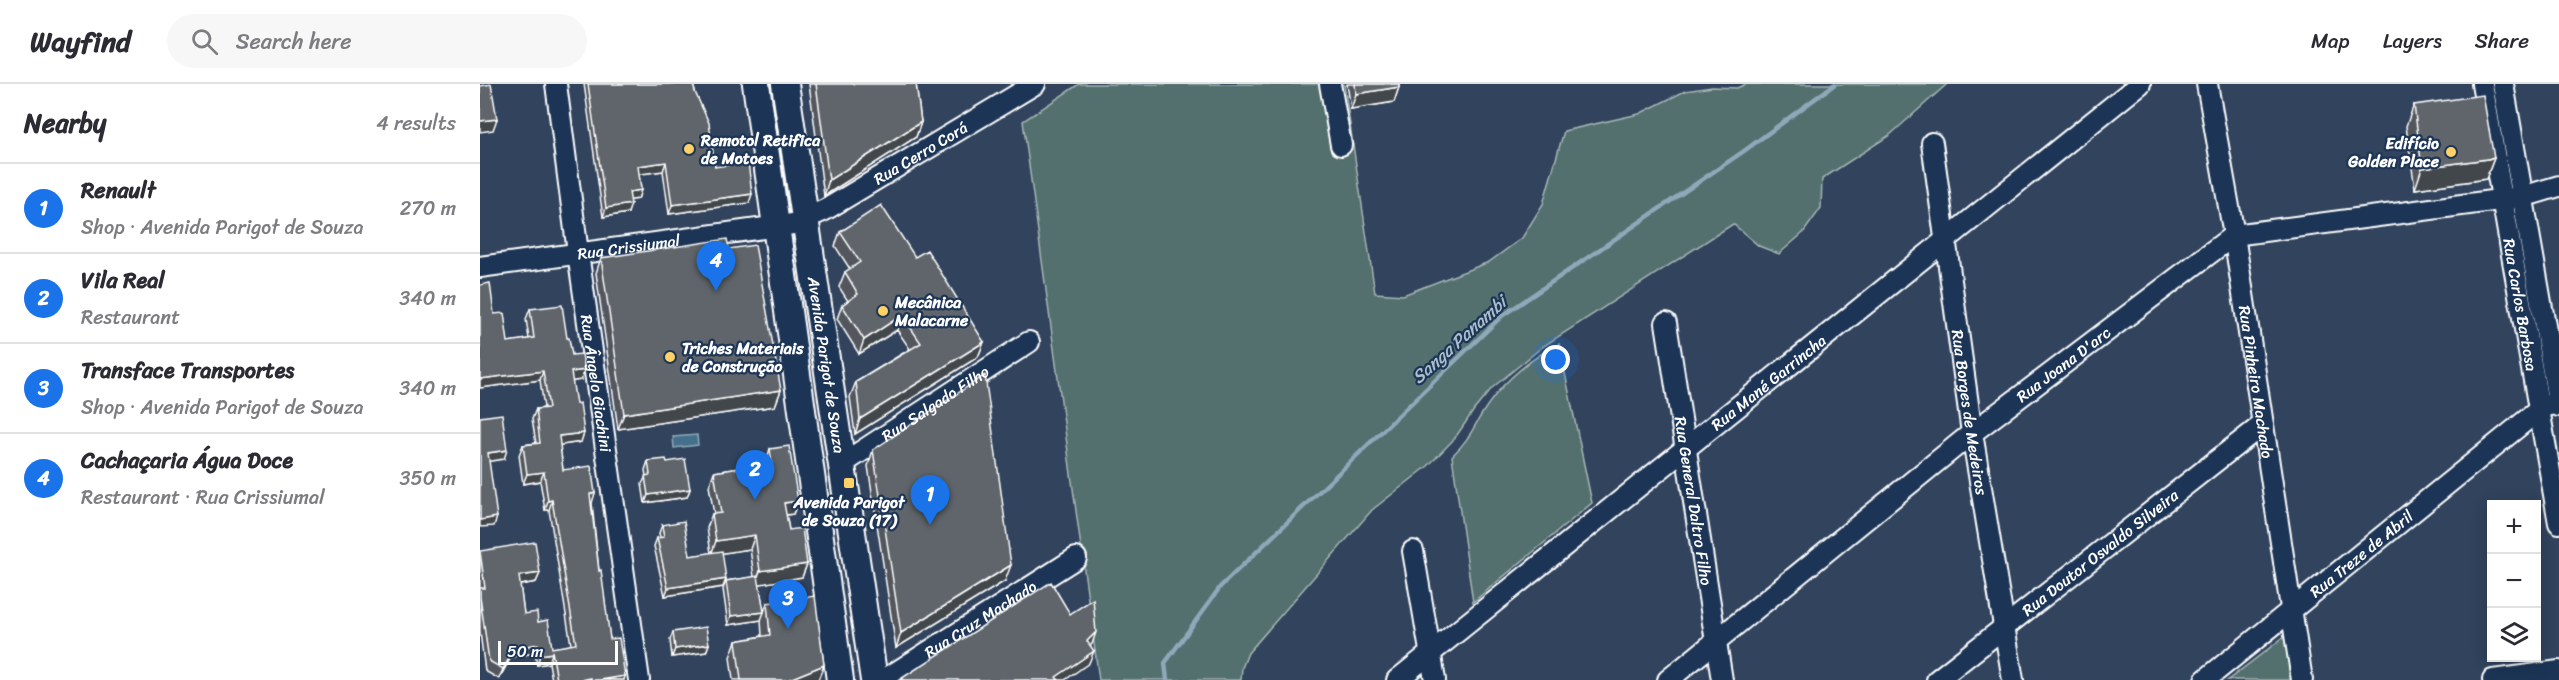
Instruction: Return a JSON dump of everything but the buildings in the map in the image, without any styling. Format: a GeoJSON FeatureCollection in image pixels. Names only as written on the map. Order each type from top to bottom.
{"type":"FeatureCollection","features":[{"type":"Feature","properties":{"kind":"main road","name":"Avenida Parigot de Souza"},"geometry":{"type":"LineString","coordinates":[[756,84],[840,680]]}},
{"type":"Feature","properties":{"kind":"main road","name":"Avenida Parigot de Souza"},"geometry":{"type":"LineString","coordinates":[[785,84],[874,680]]}},
{"type":"Feature","properties":{"kind":"main road"},"geometry":{"type":"LineString","coordinates":[[776,227],[788,229],[798,243],[823,336]]}},
{"type":"Feature","properties":{"kind":"main road"},"geometry":{"type":"LineString","coordinates":[[825,580],[840,569],[847,575],[869,649]]}},
{"type":"Feature","properties":{"kind":"street","name":"Rua Ângelo Giachini"},"geometry":{"type":"LineString","coordinates":[[556,84],[639,680]]}},
{"type":"Feature","properties":{"kind":"street","name":"Rua Cerro Corá"},"geometry":{"type":"LineString","coordinates":[[776,227],[806,220],[1035,84]]}},
{"type":"Feature","properties":{"kind":"street"},"geometry":{"type":"LineString","coordinates":[[1330,84],[1341,145]]}},
{"type":"Feature","properties":{"kind":"street","name":"Rua Mané Garrincha"},"geometry":{"type":"LineString","coordinates":[[1396,680],[2140,84]]}},
{"type":"Feature","properties":{"kind":"street","name":"Rua Pinheiro Machado"},"geometry":{"type":"LineString","coordinates":[[2207,84],[2234,235],[2302,680]]}},
{"type":"Feature","properties":{"kind":"street","name":"Rua Carlos Barbosa"},"geometry":{"type":"LineString","coordinates":[[2482,84],[2502,200],[2553,411]]}},
{"type":"Feature","properties":{"kind":"street","name":"Rua Carlos Barbosa"},"geometry":{"type":"LineString","coordinates":[[2503,84],[2553,411],[2559,523]]}},
{"type":"Feature","properties":{"kind":"street","name":"Rua Borges de Medeiros"},"geometry":{"type":"LineString","coordinates":[[1932,143],[1972,433],[2013,680]]}},
{"type":"Feature","properties":{"kind":"street","name":"Rua Joana D'arc"},"geometry":{"type":"LineString","coordinates":[[1668,680],[1972,433],[2234,235],[2522,197],[2559,186]]}},
{"type":"Feature","properties":{"kind":"street","name":"Rua Crissiumal"},"geometry":{"type":"LineString","coordinates":[[480,267],[776,227]]}},
{"type":"Feature","properties":{"kind":"street","name":"Rua General Daltro Filho"},"geometry":{"type":"LineString","coordinates":[[1666,323],[1722,680]]}},
{"type":"Feature","properties":{"kind":"street","name":"Rua Salgado Filho"},"geometry":{"type":"LineString","coordinates":[[842,464],[1029,342]]}},
{"type":"Feature","properties":{"kind":"street","name":"Rua Treze de Abril"},"geometry":{"type":"LineString","coordinates":[[2205,680],[2291,608],[2520,428],[2553,411]]}},
{"type":"Feature","properties":{"kind":"street","name":"Rua Doutor Osvaldo Silveira"},"geometry":{"type":"LineString","coordinates":[[1937,680],[2262,424]]}},
{"type":"Feature","properties":{"kind":"street"},"geometry":{"type":"LineString","coordinates":[[1413,551],[1435,680]]}},
{"type":"Feature","properties":{"kind":"street","name":"Rua Cruz Machado"},"geometry":{"type":"LineString","coordinates":[[884,680],[1076,558]]}},
{"type":"Feature","properties":{"kind":"street"},"geometry":{"type":"LineString","coordinates":[[2493,680],[2559,671]]}},
{"type":"Feature","properties":{"kind":"green space"},"geometry":{"type":"Polygon","coordinates":[[[1079,84],[1344,84],[1375,293],[1403,295],[1489,262],[1522,238],[1543,204],[1564,131],[1639,114],[1685,91],[1712,87],[1737,88],[1746,84],[1947,84],[1890,135],[1822,179],[1821,208],[1803,233],[1779,254],[1759,246],[1733,224],[1542,347],[1492,388],[1455,438],[1428,466],[1372,510],[1248,653],[1242,668],[1241,680],[1099,680],[1023,121],[1079,84]]]}},
{"type":"Feature","properties":{"kind":"green space"},"geometry":{"type":"Polygon","coordinates":[[[1559,344],[1592,503],[1473,602],[1452,456],[1465,442],[1504,385],[1530,362],[1559,344]]]}},
{"type":"Feature","properties":{"kind":"green space"},"geometry":{"type":"Polygon","coordinates":[[[2293,630],[2299,680],[2228,680],[2293,630]]]}},
{"type":"Feature","properties":{"kind":"water"},"geometry":{"type":"Polygon","coordinates":[[[697,435],[698,445],[674,448],[673,437],[697,435]]]}},
{"type":"Feature","properties":{"kind":"waterway","name":"Sanga Panambi"},"geometry":{"type":"LineString","coordinates":[[1167,680],[1165,663],[1221,586],[1502,316],[1744,151],[1835,84]]}},
{"type":"Feature","properties":{"kind":"place","name":"Remotol Retifica de Motoes"},"geometry":{"type":"Point","coordinates":[689,149]}},
{"type":"Feature","properties":{"kind":"place","name":"Edifício Golden Place"},"geometry":{"type":"Point","coordinates":[2451,152]}},
{"type":"Feature","properties":{"kind":"place","name":"Cachaçaria Água Doce"},"geometry":{"type":"Point","coordinates":[716,291]}},
{"type":"Feature","properties":{"kind":"place","name":"Mecânica Malacarne"},"geometry":{"type":"Point","coordinates":[883,311]}},
{"type":"Feature","properties":{"kind":"place","name":"Triches Materiais de Construção"},"geometry":{"type":"Point","coordinates":[670,357]}},
{"type":"Feature","properties":{"kind":"place","name":"Avenida Parigot de Souza (17)"},"geometry":{"type":"Point","coordinates":[849,483]}},
{"type":"Feature","properties":{"kind":"place","name":"Vila Real"},"geometry":{"type":"Point","coordinates":[755,500]}},
{"type":"Feature","properties":{"kind":"place","name":"Renault"},"geometry":{"type":"Point","coordinates":[930,525]}},
{"type":"Feature","properties":{"kind":"place","name":"Transface Transportes"},"geometry":{"type":"Point","coordinates":[788,629]}}]}
